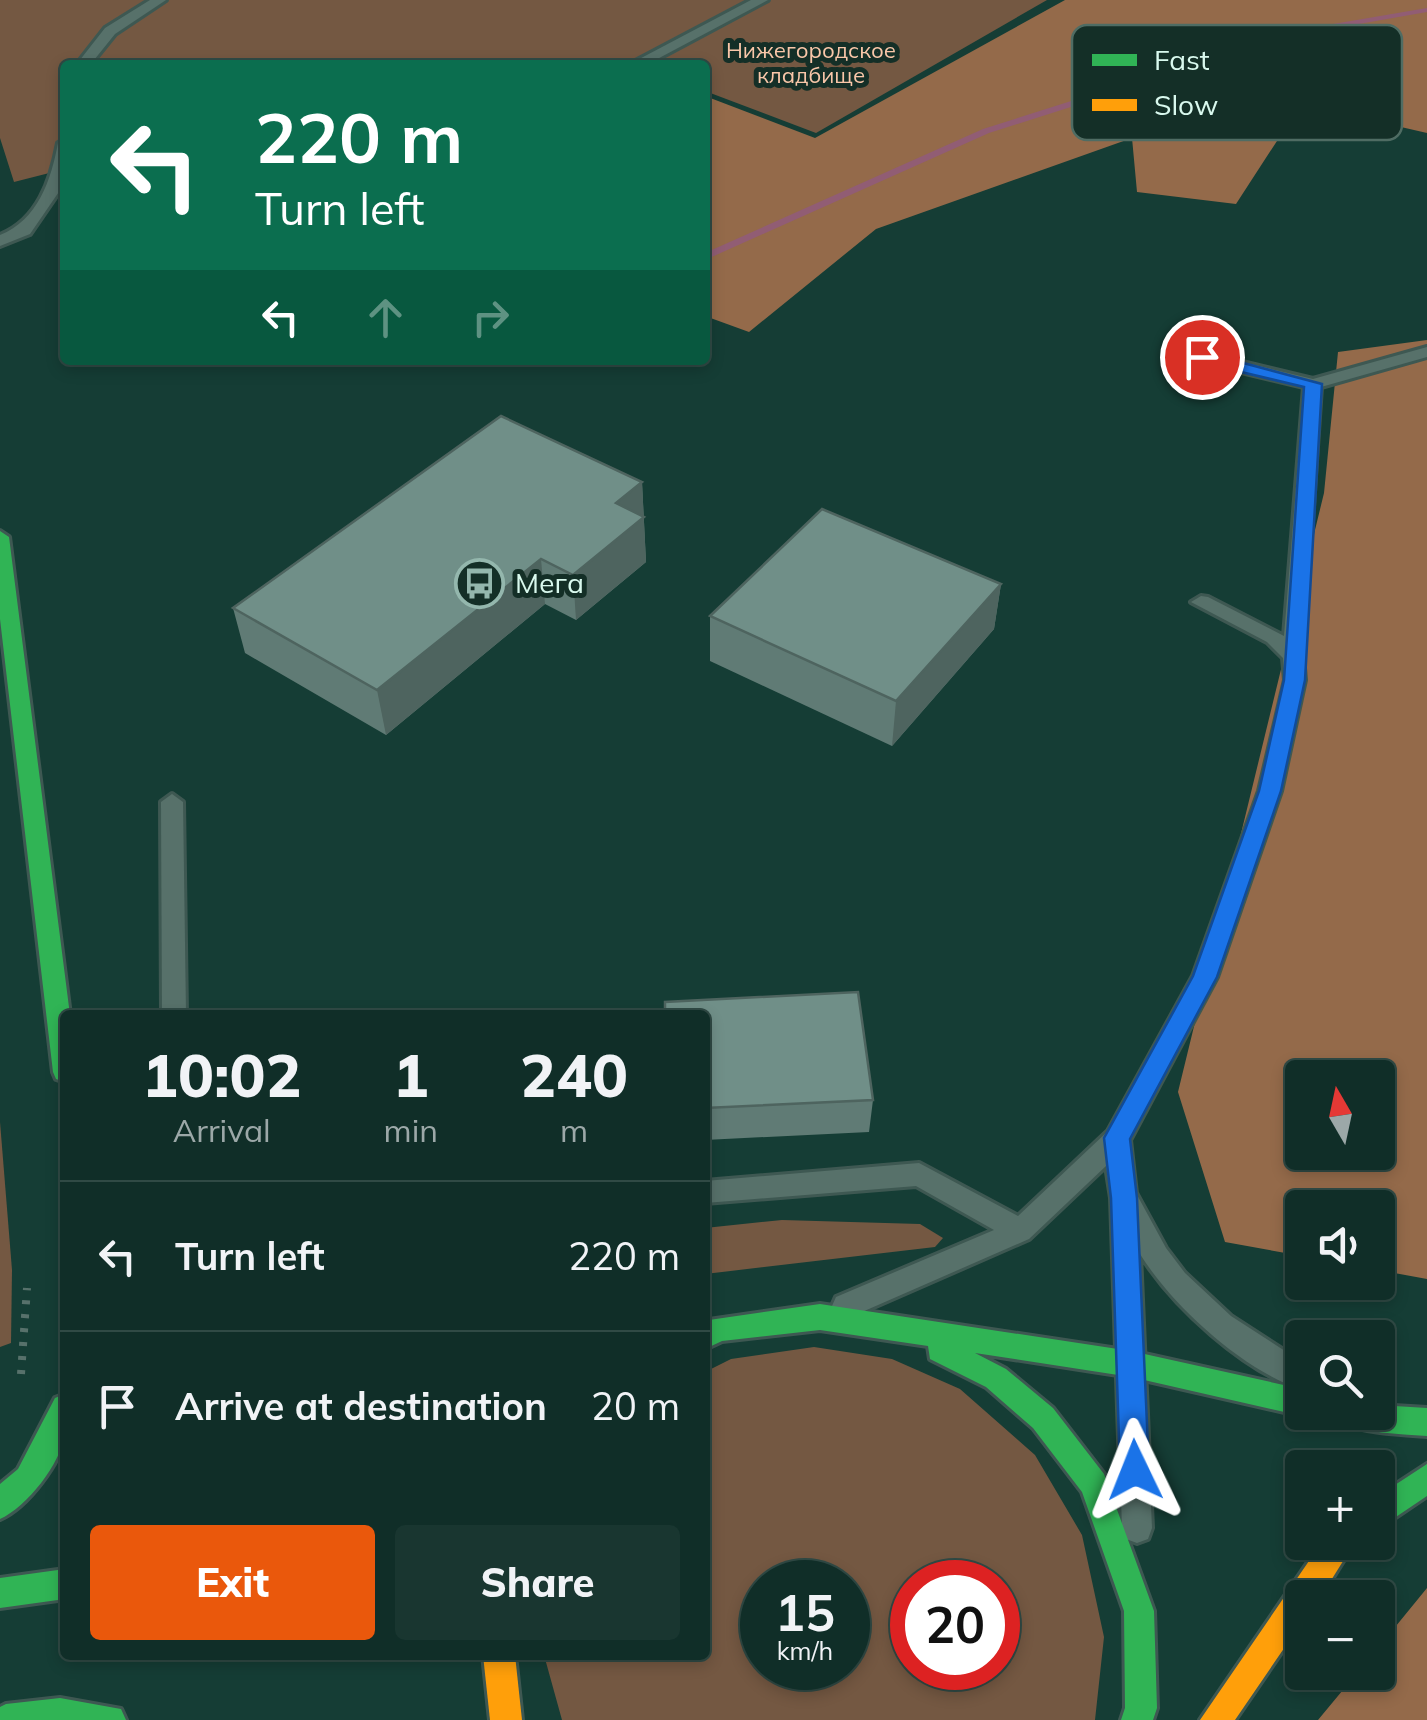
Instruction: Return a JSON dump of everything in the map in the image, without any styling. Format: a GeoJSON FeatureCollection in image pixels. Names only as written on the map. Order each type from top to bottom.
{"type":"FeatureCollection","features":[{"type":"Feature","properties":{"kind":"main road"},"geometry":{"type":"LineString","coordinates":[[0,537],[60,1031]]}},
{"type":"Feature","properties":{"kind":"main road"},"geometry":{"type":"LineString","coordinates":[[710,1334],[719,1329],[820,1317],[1131,1364],[1285,1398]]}},
{"type":"Feature","properties":{"kind":"main road"},"geometry":{"type":"LineString","coordinates":[[900,1331],[996,1378],[1043,1418],[1094,1484],[1140,1612],[1141,1708],[1136,1720]]}},
{"type":"Feature","properties":{"kind":"main road"},"geometry":{"type":"LineString","coordinates":[[0,1504],[28,1479],[60,1418]]}},
{"type":"Feature","properties":{"kind":"main road"},"geometry":{"type":"LineString","coordinates":[[1395,1418],[1427,1422]]}},
{"type":"Feature","properties":{"kind":"main road"},"geometry":{"type":"LineString","coordinates":[[1395,1502],[1427,1478]]}},
{"type":"Feature","properties":{"kind":"main road"},"geometry":{"type":"LineString","coordinates":[[1216,1720],[1327,1560]]}},
{"type":"Feature","properties":{"kind":"main road"},"geometry":{"type":"LineString","coordinates":[[0,1593],[60,1585]]}},
{"type":"Feature","properties":{"kind":"main road"},"geometry":{"type":"LineString","coordinates":[[500,1660],[506,1720]]}},
{"type":"Feature","properties":{"kind":"main road"},"geometry":{"type":"LineString","coordinates":[[6,1720],[60,1714],[110,1720]]}},
{"type":"Feature","properties":{"kind":"lane"},"geometry":{"type":"LineString","coordinates":[[86,60],[110,31],[159,0]]}},
{"type":"Feature","properties":{"kind":"lane"},"geometry":{"type":"LineString","coordinates":[[645,60],[760,0]]}},
{"type":"Feature","properties":{"kind":"lane"},"geometry":{"type":"LineString","coordinates":[[0,241],[24,232],[58,182],[60,171]]}},
{"type":"Feature","properties":{"kind":"lane"},"geometry":{"type":"LineString","coordinates":[[1202,357],[1313,384],[1427,352]]}},
{"type":"Feature","properties":{"kind":"lane"},"geometry":{"type":"LineString","coordinates":[[820,1317],[1020,1231],[1117,1138],[1205,977],[1270,791],[1295,680],[1293,656],[1313,384]]}},
{"type":"Feature","properties":{"kind":"lane"},"geometry":{"type":"LineString","coordinates":[[1201,602],[1274,637],[1293,656]]}},
{"type":"Feature","properties":{"kind":"lane"},"geometry":{"type":"LineString","coordinates":[[172,802],[174,1010]]}},
{"type":"Feature","properties":{"kind":"lane"},"geometry":{"type":"LineString","coordinates":[[1117,1138],[1124,1198],[1140,1612]]}},
{"type":"Feature","properties":{"kind":"lane"},"geometry":{"type":"LineString","coordinates":[[710,1192],[919,1174],[1020,1231]]}},
{"type":"Feature","properties":{"kind":"lane"},"geometry":{"type":"LineString","coordinates":[[1124,1198],[1168,1275],[1204,1311],[1285,1369]]}},
{"type":"Feature","properties":{"kind":"green space","name":"Нижегородское кладбище"},"geometry":{"type":"Polygon","coordinates":[[[0,0],[1047,0],[816,133],[710,93],[710,60],[60,60],[60,170],[14,182],[0,138],[0,0]]]}},
{"type":"Feature","properties":{"kind":"green space"},"geometry":{"type":"Polygon","coordinates":[[[0,1122],[12,1270],[11,1343],[0,1347],[0,1122]]]}},
{"type":"Feature","properties":{"kind":"green space"},"geometry":{"type":"Polygon","coordinates":[[[782,1220],[920,1224],[943,1238],[935,1247],[710,1273],[710,1227],[782,1220]]]}},
{"type":"Feature","properties":{"kind":"green space"},"geometry":{"type":"Polygon","coordinates":[[[814,1347],[892,1359],[960,1389],[1035,1455],[1082,1535],[1104,1637],[1095,1720],[562,1720],[545,1660],[710,1660],[710,1370],[731,1359],[814,1347]]]}},
{"type":"Feature","properties":{"kind":"shaded area"},"geometry":{"type":"Polygon","coordinates":[[[1065,0],[1427,0],[1427,133],[1402,127],[1402,25],[1072,25],[1072,140],[1126,140],[876,229],[749,332],[710,318],[710,98],[815,138],[1065,0]]]}},
{"type":"Feature","properties":{"kind":"shaded area"},"geometry":{"type":"Polygon","coordinates":[[[1132,140],[1278,140],[1236,204],[1137,192],[1132,140]]]}},
{"type":"Feature","properties":{"kind":"shaded area"},"geometry":{"type":"Polygon","coordinates":[[[1427,340],[1427,1279],[1395,1273],[1395,1190],[1285,1190],[1285,1253],[1225,1242],[1178,1092],[1324,493],[1338,352],[1427,340]]]}},
{"type":"Feature","properties":{"kind":"shaded area"},"geometry":{"type":"Polygon","coordinates":[[[1427,1588],[1427,1720],[1318,1720],[1343,1690],[1395,1690],[1395,1627],[1427,1588]]]}},
{"type":"Feature","properties":{"kind":"building","name":"Мега"},"geometry":{"type":"Polygon","coordinates":[[[501,416],[642,482],[616,503],[644,517],[573,575],[541,559],[377,690],[233,608],[501,416]]]}},
{"type":"Feature","properties":{"kind":"building"},"geometry":{"type":"Polygon","coordinates":[[[822,509],[1001,584],[896,701],[710,616],[822,509]]]}},
{"type":"Feature","properties":{"kind":"building"},"geometry":{"type":"Polygon","coordinates":[[[858,992],[873,1100],[710,1108],[710,1010],[665,1010],[665,1002],[858,992]]]}},
{"type":"Feature","properties":{"kind":"waterway"},"geometry":{"type":"LineString","coordinates":[[1341,25],[1427,10]]}},
{"type":"Feature","properties":{"kind":"waterway"},"geometry":{"type":"LineString","coordinates":[[710,255],[986,131],[1072,104]]}},
{"type":"Feature","properties":{"kind":"traffic: fast"},"geometry":{"type":"LineString","coordinates":[[0,537],[60,1031]]}},
{"type":"Feature","properties":{"kind":"traffic: fast"},"geometry":{"type":"LineString","coordinates":[[710,1334],[719,1329],[820,1317],[1131,1364],[1285,1398]]}},
{"type":"Feature","properties":{"kind":"traffic: fast"},"geometry":{"type":"LineString","coordinates":[[940,1350],[996,1378],[1043,1418],[1094,1484],[1139,1611],[1141,1708],[1137,1720]]}},
{"type":"Feature","properties":{"kind":"traffic: fast"},"geometry":{"type":"LineString","coordinates":[[0,1504],[28,1479],[60,1418]]}},
{"type":"Feature","properties":{"kind":"traffic: fast"},"geometry":{"type":"LineString","coordinates":[[1395,1421],[1427,1422]]}},
{"type":"Feature","properties":{"kind":"traffic: fast"},"geometry":{"type":"LineString","coordinates":[[1395,1502],[1427,1478]]}},
{"type":"Feature","properties":{"kind":"traffic: fast"},"geometry":{"type":"LineString","coordinates":[[0,1593],[60,1585]]}},
{"type":"Feature","properties":{"kind":"traffic: fast"},"geometry":{"type":"LineString","coordinates":[[6,1720],[60,1714],[110,1720]]}},
{"type":"Feature","properties":{"kind":"traffic: slow"},"geometry":{"type":"LineString","coordinates":[[1216,1720],[1327,1560]]}},
{"type":"Feature","properties":{"kind":"traffic: slow"},"geometry":{"type":"LineString","coordinates":[[500,1660],[506,1720]]}},
{"type":"Feature","properties":{"kind":"place","name":"Мега"},"geometry":{"type":"Point","coordinates":[480,583]}},
{"type":"Feature","properties":{"kind":"route"},"geometry":{"type":"LineString","coordinates":[[1135,1470],[1124,1198],[1117,1138],[1205,977],[1270,791],[1295,680],[1293,656],[1313,384],[1202,357]]}}]}
